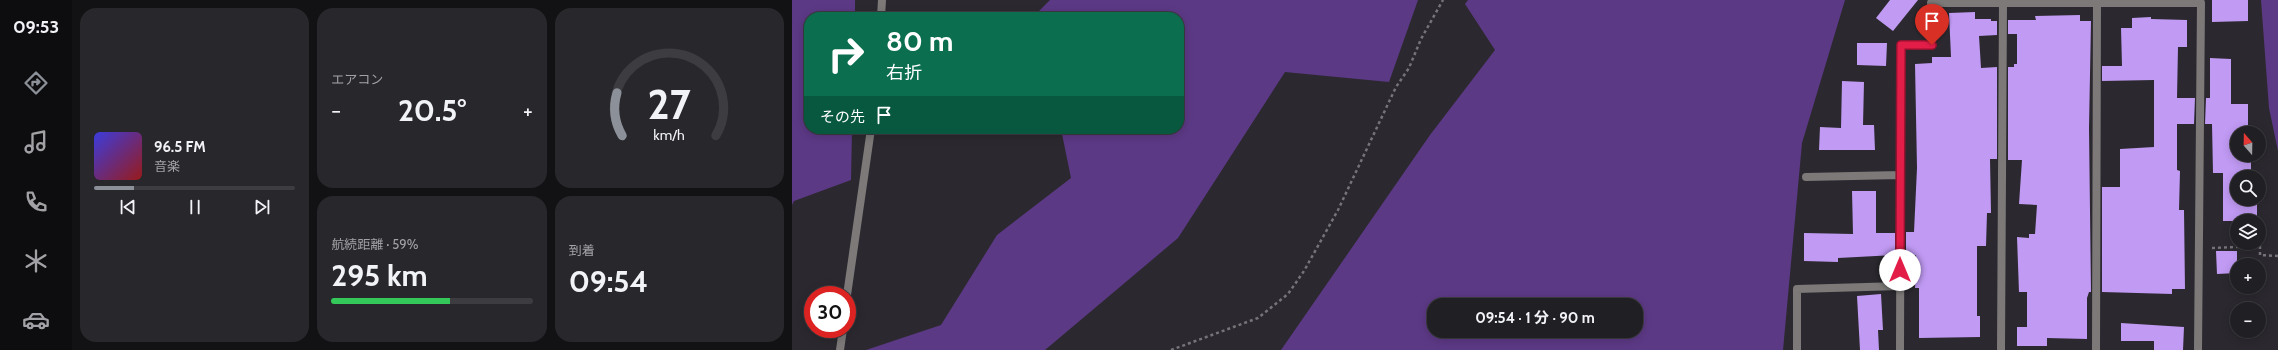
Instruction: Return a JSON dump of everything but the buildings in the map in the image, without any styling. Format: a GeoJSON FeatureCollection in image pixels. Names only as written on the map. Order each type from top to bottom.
{"type":"FeatureCollection","features":[{"type":"Feature","properties":{"kind":"street"},"geometry":{"type":"LineString","coordinates":[[881,12],[882,0]]}},
{"type":"Feature","properties":{"kind":"street"},"geometry":{"type":"LineString","coordinates":[[1900,350],[1901,45],[1932,45],[1931,3],[2201,3],[2198,350]]}},
{"type":"Feature","properties":{"kind":"street"},"geometry":{"type":"LineString","coordinates":[[2001,350],[2003,3]]}},
{"type":"Feature","properties":{"kind":"street"},"geometry":{"type":"LineString","coordinates":[[2096,350],[2097,3]]}},
{"type":"Feature","properties":{"kind":"street"},"geometry":{"type":"LineString","coordinates":[[848,286],[870,134]]}},
{"type":"Feature","properties":{"kind":"street"},"geometry":{"type":"LineString","coordinates":[[1806,177],[1900,176]]}},
{"type":"Feature","properties":{"kind":"street"},"geometry":{"type":"LineString","coordinates":[[1797,350],[1797,289],[1900,286]]}},
{"type":"Feature","properties":{"kind":"street"},"geometry":{"type":"LineString","coordinates":[[840,350],[841,338]]}},
{"type":"Feature","properties":{"kind":"path"},"geometry":{"type":"LineString","coordinates":[[1171,350],[1258,318],[1288,294],[1304,271],[1338,210],[1396,87],[1408,68],[1421,39],[1443,0]]}},
{"type":"Feature","properties":{"kind":"path"},"geometry":{"type":"LineString","coordinates":[[2199,248],[2260,246],[2260,255],[2278,256]]}},
{"type":"Feature","properties":{"kind":"shaded area"},"geometry":{"type":"Polygon","coordinates":[[[792,0],[855,0],[855,12],[804,12],[804,134],[852,134],[851,180],[794,201],[792,205],[792,0]]]}},
{"type":"Feature","properties":{"kind":"shaded area"},"geometry":{"type":"Polygon","coordinates":[[[1050,0],[1418,0],[1389,82],[1285,72],[1178,238],[1045,350],[866,350],[941,325],[997,235],[1071,178],[1062,134],[1184,134],[1184,12],[1038,12],[1050,0]]]}},
{"type":"Feature","properties":{"kind":"shaded area"},"geometry":{"type":"Polygon","coordinates":[[[1468,0],[1845,0],[1802,143],[1783,350],[1281,350],[1430,135],[1495,50],[1465,4],[1468,0]]]}},
{"type":"Feature","properties":{"kind":"shaded area"},"geometry":{"type":"Polygon","coordinates":[[[2261,0],[2278,0],[2278,151],[2269,108],[2261,0]]]}},
{"type":"Feature","properties":{"kind":"route"},"geometry":{"type":"LineString","coordinates":[[1900,270],[1901,45],[1932,45]]}}]}
